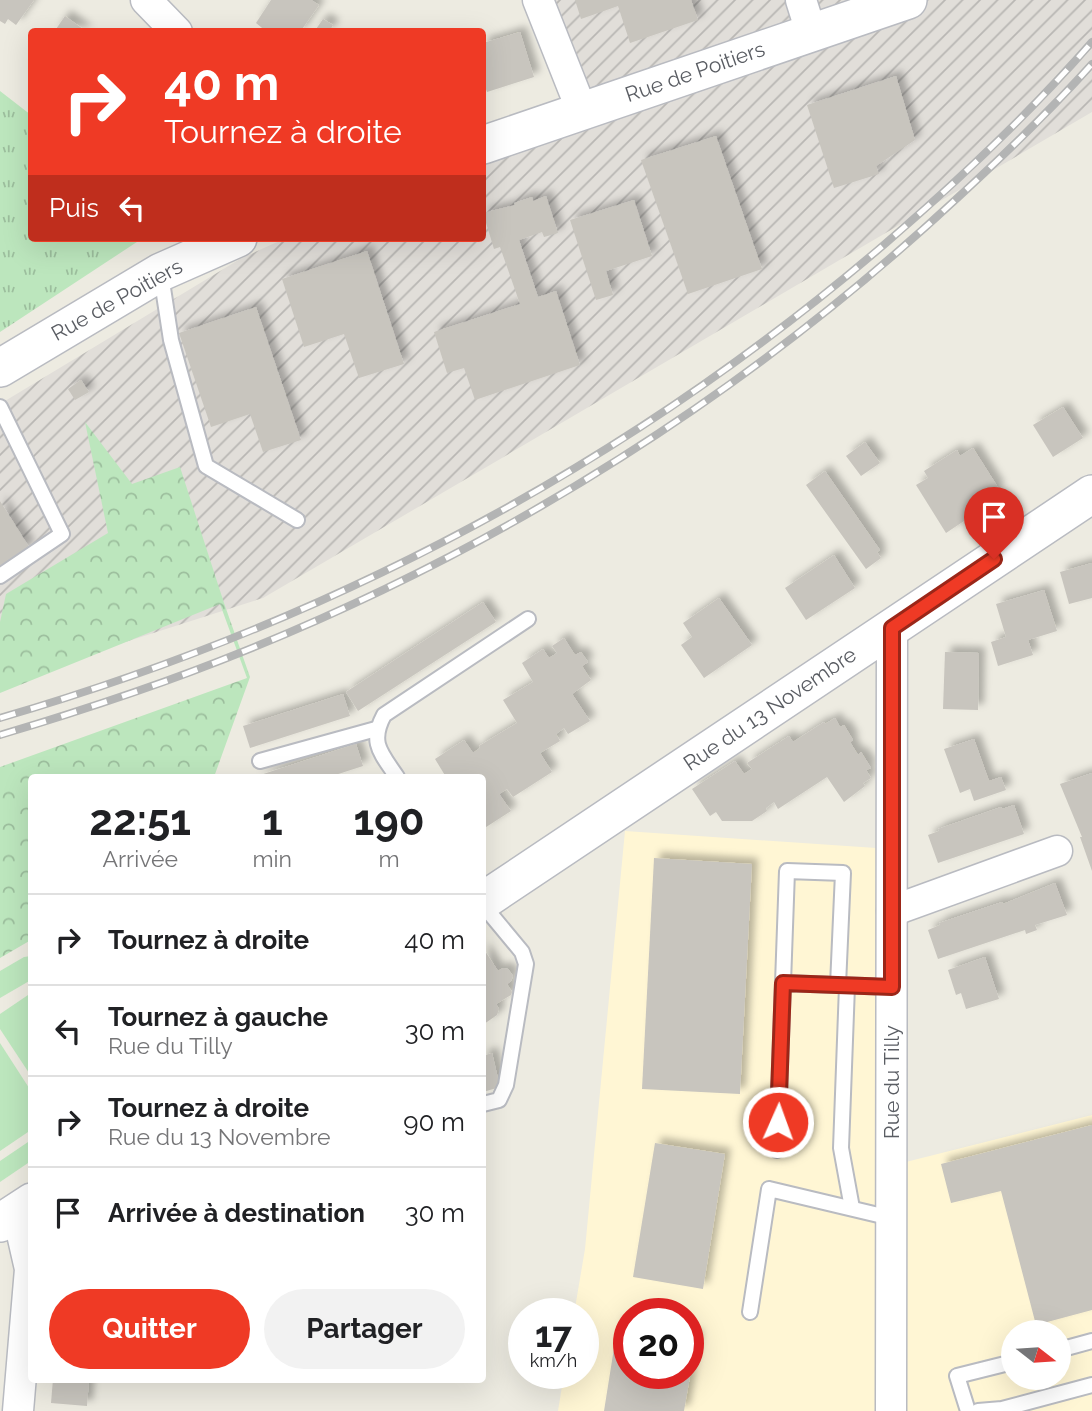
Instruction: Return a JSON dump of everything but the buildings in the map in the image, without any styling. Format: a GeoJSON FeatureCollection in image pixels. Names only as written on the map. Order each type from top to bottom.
{"type":"FeatureCollection","features":[{"type":"Feature","properties":{"kind":"street"},"geometry":{"type":"LineString","coordinates":[[146,0],[173,28]]}},
{"type":"Feature","properties":{"kind":"street"},"geometry":{"type":"LineString","coordinates":[[538,0],[582,111]]}},
{"type":"Feature","properties":{"kind":"street","name":"Rue de Poitiers"},"geometry":{"type":"LineString","coordinates":[[486,144],[582,111],[806,16],[908,0]]}},
{"type":"Feature","properties":{"kind":"street","name":"Rue de Poitiers"},"geometry":{"type":"LineString","coordinates":[[0,368],[161,272],[229,242]]}},
{"type":"Feature","properties":{"kind":"street","name":"Rue du 13 Novembre"},"geometry":{"type":"LineString","coordinates":[[486,901],[1092,494]]}},
{"type":"Feature","properties":{"kind":"street","name":"Rue du Tilly"},"geometry":{"type":"LineString","coordinates":[[891,1411],[892,628]]}},
{"type":"Feature","properties":{"kind":"street"},"geometry":{"type":"LineString","coordinates":[[892,911],[1057,851]]}},
{"type":"Feature","properties":{"kind":"street"},"geometry":{"type":"LineString","coordinates":[[16,1212],[28,1261]]}},
{"type":"Feature","properties":{"kind":"street"},"geometry":{"type":"LineString","coordinates":[[18,1411],[28,1293]]}},
{"type":"Feature","properties":{"kind":"lane"},"geometry":{"type":"LineString","coordinates":[[161,272],[171,340],[206,466],[297,520]]}},
{"type":"Feature","properties":{"kind":"lane"},"geometry":{"type":"LineString","coordinates":[[0,407],[62,534],[0,576]]}},
{"type":"Feature","properties":{"kind":"lane"},"geometry":{"type":"LineString","coordinates":[[395,774],[378,749],[376,729],[384,715],[528,619]]}},
{"type":"Feature","properties":{"kind":"lane"},"geometry":{"type":"LineString","coordinates":[[260,761],[376,729]]}},
{"type":"Feature","properties":{"kind":"lane"},"geometry":{"type":"LineString","coordinates":[[777,1150],[787,871],[843,873],[841,1148],[852,1208]]}},
{"type":"Feature","properties":{"kind":"lane"},"geometry":{"type":"LineString","coordinates":[[486,907],[522,952],[526,964],[506,1084],[499,1100],[486,1103]]}},
{"type":"Feature","properties":{"kind":"lane"},"geometry":{"type":"LineString","coordinates":[[783,983],[892,987]]}},
{"type":"Feature","properties":{"kind":"lane"},"geometry":{"type":"LineString","coordinates":[[750,1312],[769,1189],[891,1218]]}},
{"type":"Feature","properties":{"kind":"lane"},"geometry":{"type":"LineString","coordinates":[[1071,1347],[1092,1341]]}},
{"type":"Feature","properties":{"kind":"lane"},"geometry":{"type":"LineString","coordinates":[[968,1411],[957,1376],[1001,1365]]}},
{"type":"Feature","properties":{"kind":"lane"},"geometry":{"type":"LineString","coordinates":[[978,1411],[1002,1409],[1092,1385]]}},
{"type":"Feature","properties":{"kind":"shaded area"},"geometry":{"type":"Polygon","coordinates":[[[544,0],[1092,0],[1092,112],[263,598],[0,682],[0,404],[240,259],[277,242],[486,242],[486,146],[577,103],[544,0]]]}},
{"type":"Feature","properties":{"kind":"shaded area"},"geometry":{"type":"Polygon","coordinates":[[[625,831],[891,849],[886,1167],[1092,1115],[1092,1411],[558,1411],[562,1389],[599,1389],[599,1298],[577,1298],[585,1249],[625,831]]]}},
{"type":"Feature","properties":{"kind":"green space"},"geometry":{"type":"Polygon","coordinates":[[[0,91],[28,113],[28,242],[137,242],[0,332],[0,91]]]}},
{"type":"Feature","properties":{"kind":"green space"},"geometry":{"type":"Polygon","coordinates":[[[85,422],[132,484],[180,467],[250,677],[215,774],[28,774],[28,942],[0,958],[0,767],[247,678],[220,604],[0,693],[0,622],[6,594],[108,533],[85,422]]]}},
{"type":"Feature","properties":{"kind":"green space"},"geometry":{"type":"Polygon","coordinates":[[[28,956],[28,982],[0,998],[0,971],[28,956]]]}},
{"type":"Feature","properties":{"kind":"green space"},"geometry":{"type":"Polygon","coordinates":[[[28,995],[28,1071],[0,1029],[0,1014],[28,995]]]}},
{"type":"Feature","properties":{"kind":"green space"},"geometry":{"type":"Polygon","coordinates":[[[0,1043],[28,1086],[28,1132],[0,1151],[0,1043]]]}},
{"type":"Feature","properties":{"kind":"green space"},"geometry":{"type":"Polygon","coordinates":[[[28,1142],[28,1163],[0,1182],[0,1161],[28,1142]]]}},
{"type":"Feature","properties":{"kind":"railway"},"geometry":{"type":"LineString","coordinates":[[0,718],[122,679],[241,635],[357,585],[469,528],[578,466],[684,398],[787,324],[886,243],[993,146],[1092,42]]}},
{"type":"Feature","properties":{"kind":"railway"},"geometry":{"type":"LineString","coordinates":[[0,735],[186,674],[344,608],[531,512],[621,458],[708,400],[793,337],[874,271],[1007,152],[1092,64]]}},
{"type":"Feature","properties":{"kind":"route"},"geometry":{"type":"LineString","coordinates":[[778,1122],[783,983],[892,987],[892,628],[994,559]]}}]}
